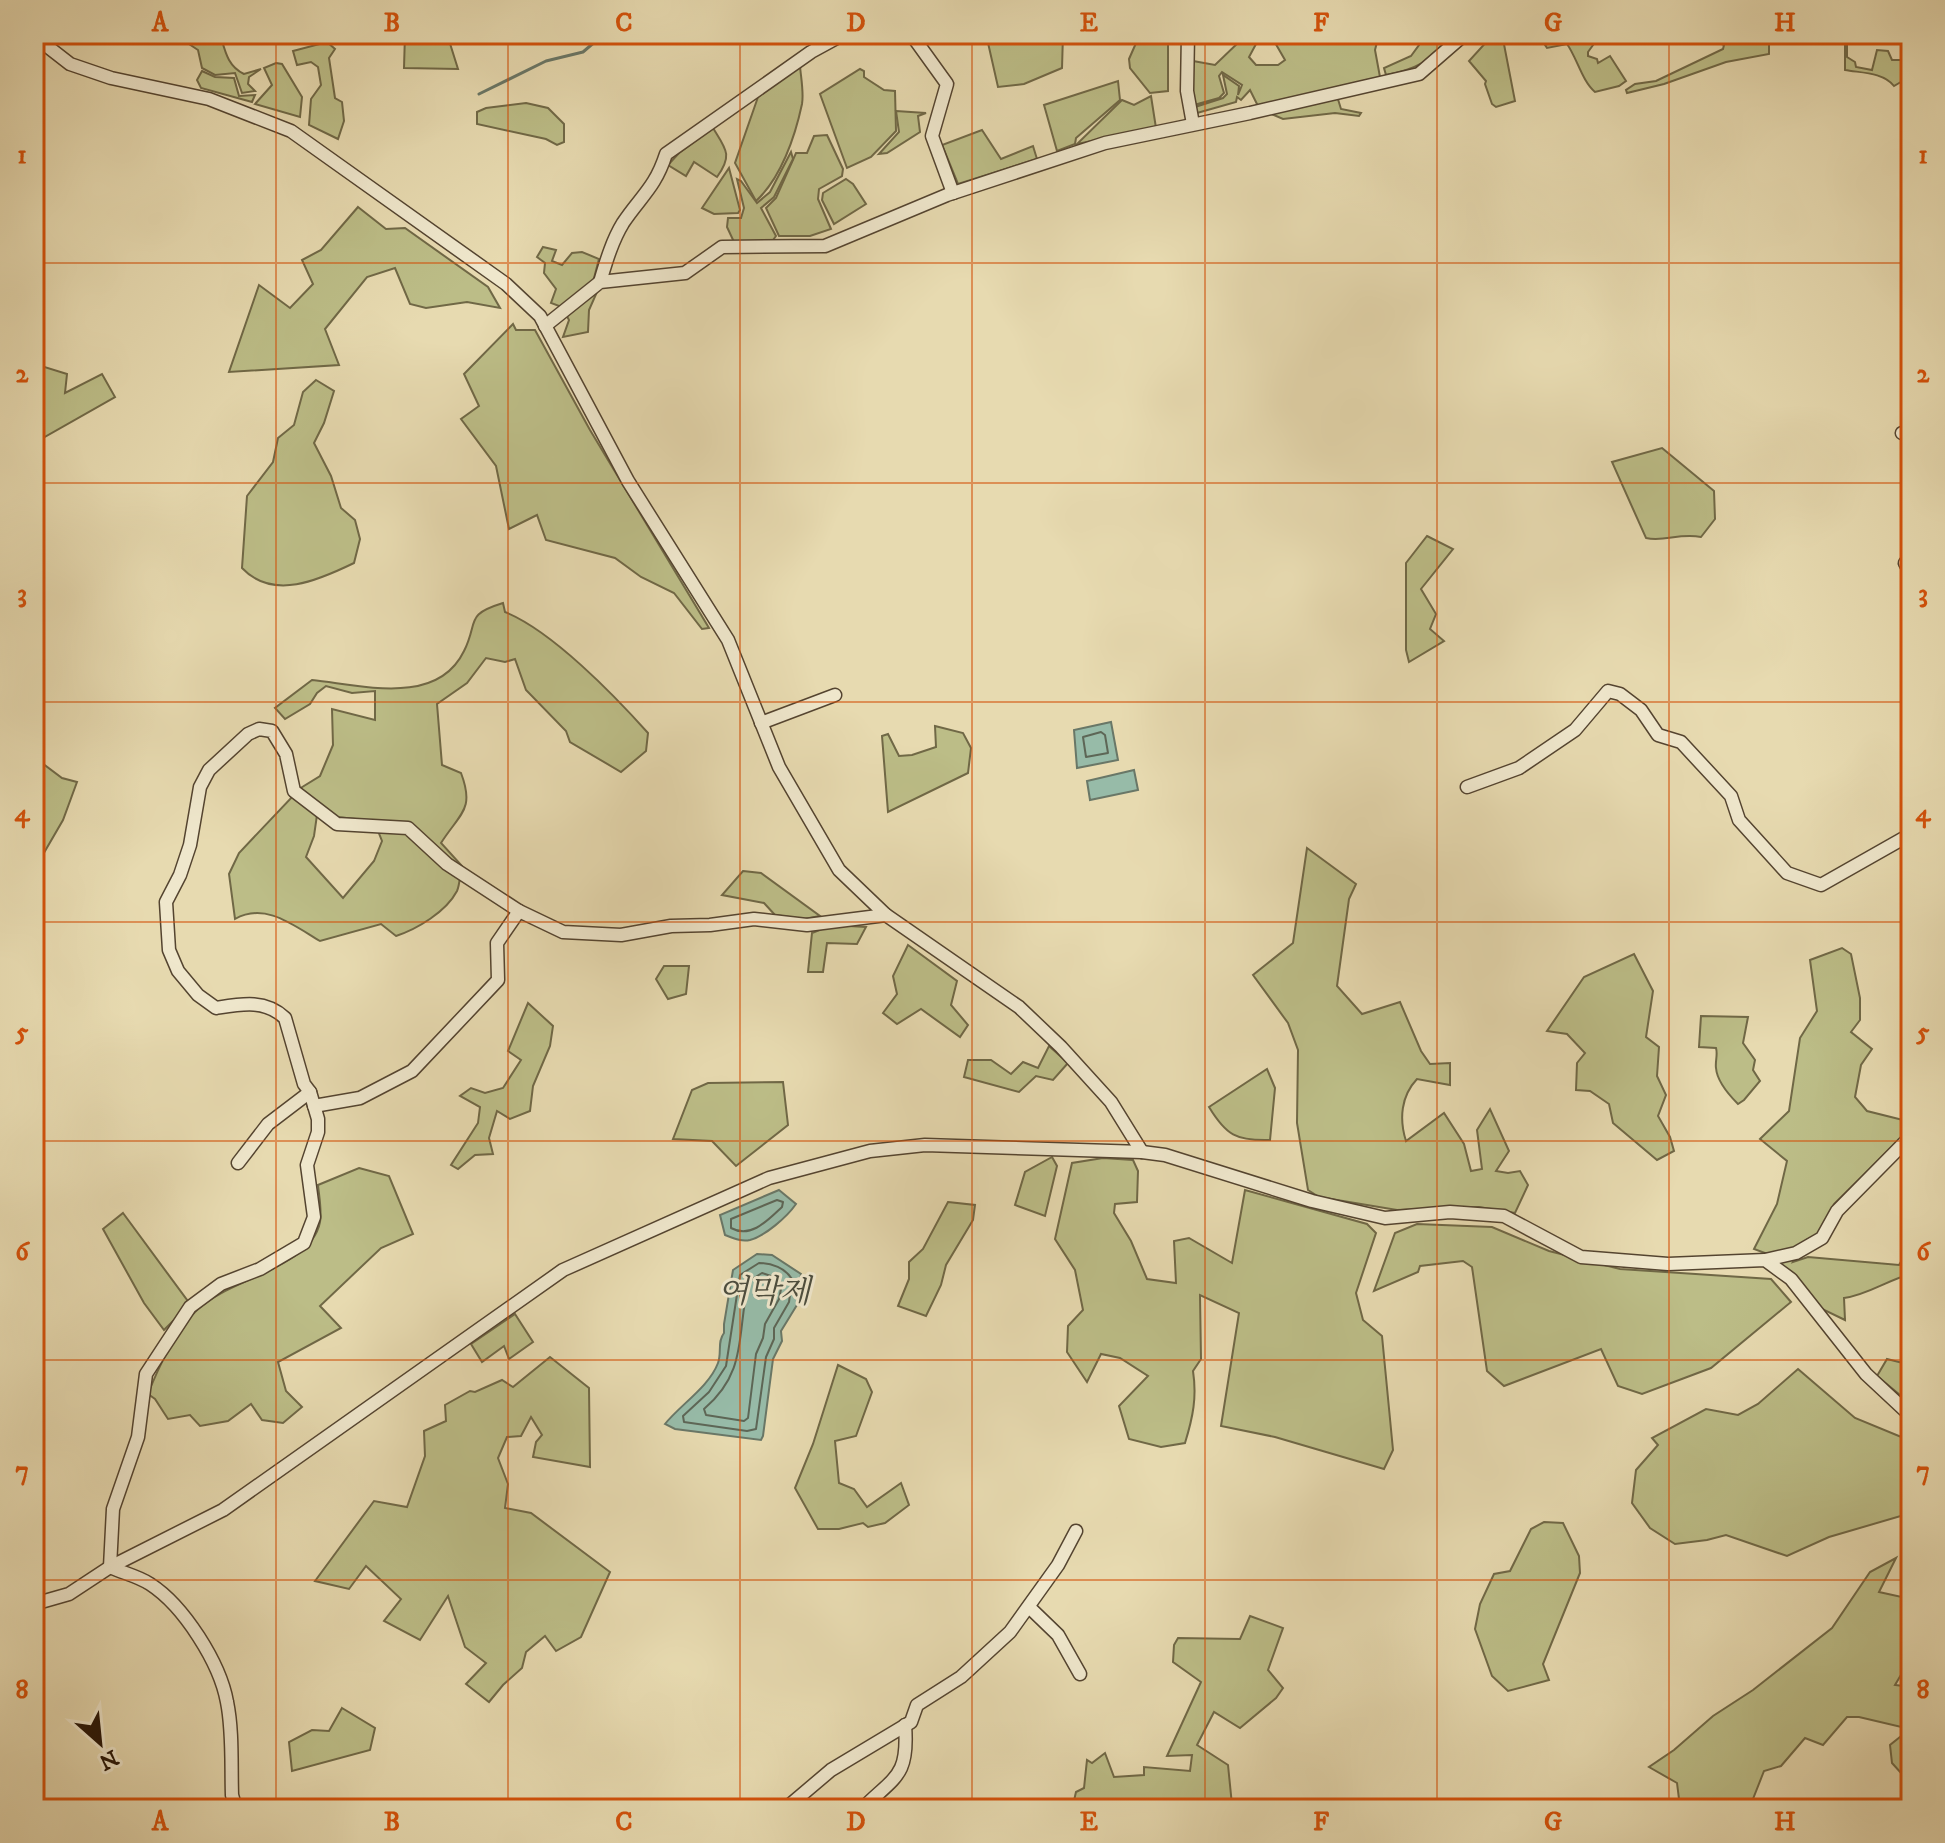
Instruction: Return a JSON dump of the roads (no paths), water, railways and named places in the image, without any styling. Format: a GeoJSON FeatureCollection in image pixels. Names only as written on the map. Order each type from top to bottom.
{"type":"FeatureCollection","features":[{"type":"Feature","properties":{"kind":"street"},"geometry":{"type":"LineString","coordinates":[[600,282],[609,251],[659,175],[666,154],[811,52],[844,34]]}},
{"type":"Feature","properties":{"kind":"street"},"geometry":{"type":"LineString","coordinates":[[911,34],[947,84],[932,136],[953,193]]}},
{"type":"Feature","properties":{"kind":"street"},"geometry":{"type":"LineString","coordinates":[[1084,34],[1124,37],[1129,34]]}},
{"type":"Feature","properties":{"kind":"street"},"geometry":{"type":"LineString","coordinates":[[1188,34],[1187,91],[1193,124]]}},
{"type":"Feature","properties":{"kind":"street"},"geometry":{"type":"LineString","coordinates":[[545,326],[600,282],[685,273],[722,247],[825,246],[953,193],[1105,143],[1419,74],[1465,34]]}},
{"type":"Feature","properties":{"kind":"street"},"geometry":{"type":"LineString","coordinates":[[34,36],[70,64],[111,78],[209,99],[291,131],[506,284],[540,316],[628,481],[728,640],[779,767],[839,870],[886,915],[1019,1007],[1111,1102],[1142,1152]]}},
{"type":"Feature","properties":{"kind":"street"},"geometry":{"type":"LineString","coordinates":[[1467,787],[1519,768],[1575,730],[1608,691],[1620,694],[1641,710],[1658,735],[1681,742],[1731,796],[1739,820],[1787,873],[1821,885],[1911,834]]}},
{"type":"Feature","properties":{"kind":"street"},"geometry":{"type":"LineString","coordinates":[[761,723],[835,695]]}},
{"type":"Feature","properties":{"kind":"street"},"geometry":{"type":"LineString","coordinates":[[110,1567],[113,1509],[138,1437],[146,1374],[190,1307],[221,1284],[260,1269],[304,1243],[314,1217],[307,1165],[318,1132],[318,1119],[310,1092],[304,1084],[285,1018],[278,1011],[255,1003],[216,1008],[198,995],[178,971],[169,950],[166,902],[180,875],[190,845],[200,787],[209,770],[248,734],[259,729],[272,731],[286,754],[294,791],[337,824],[408,828],[447,864],[519,911],[563,932],[621,935],[671,926],[754,919],[807,925],[886,915]]}},
{"type":"Feature","properties":{"kind":"street"},"geometry":{"type":"LineString","coordinates":[[314,1106],[360,1098],[412,1071],[498,980],[497,943],[519,911]]}},
{"type":"Feature","properties":{"kind":"street"},"geometry":{"type":"LineString","coordinates":[[238,1163],[268,1124],[310,1092]]}},
{"type":"Feature","properties":{"kind":"street"},"geometry":{"type":"LineString","coordinates":[[34,1604],[69,1594],[110,1567],[223,1510],[563,1270],[769,1178],[870,1151],[925,1145],[1165,1155],[1312,1201],[1385,1218],[1450,1212],[1504,1216],[1581,1257],[1668,1264],[1765,1260],[1796,1253],[1822,1238],[1837,1211],[1911,1136]]}},
{"type":"Feature","properties":{"kind":"street"},"geometry":{"type":"LineString","coordinates":[[1765,1260],[1791,1279],[1866,1374],[1911,1416]]}},
{"type":"Feature","properties":{"kind":"street"},"geometry":{"type":"LineString","coordinates":[[785,1809],[831,1770],[911,1722],[917,1705],[961,1677],[982,1659],[1010,1632],[1029,1607],[1058,1565],[1076,1531]]}},
{"type":"Feature","properties":{"kind":"street"},"geometry":{"type":"LineString","coordinates":[[110,1567],[149,1583],[171,1601],[222,1677],[228,1705],[232,1795],[236,1809]]}},
{"type":"Feature","properties":{"kind":"street"},"geometry":{"type":"LineString","coordinates":[[1029,1607],[1058,1635],[1080,1674]]}},
{"type":"Feature","properties":{"kind":"street"},"geometry":{"type":"LineString","coordinates":[[862,1809],[891,1783],[903,1766],[907,1749],[905,1725]]}},
{"type":"Feature","properties":{"kind":"water"},"geometry":{"type":"Polygon","coordinates":[[[1111,722],[1118,760],[1077,768],[1074,730],[1111,722]]]}},
{"type":"Feature","properties":{"kind":"water"},"geometry":{"type":"Polygon","coordinates":[[[1134,770],[1138,790],[1090,800],[1087,781],[1134,770]]]}},
{"type":"Feature","properties":{"kind":"water"},"geometry":{"type":"Polygon","coordinates":[[[779,1190],[796,1204],[775,1225],[750,1240],[725,1235],[720,1215],[779,1190]]]}},
{"type":"Feature","properties":{"kind":"water","name":"여막제"},"geometry":{"type":"Polygon","coordinates":[[[757,1254],[772,1255],[801,1274],[797,1305],[781,1331],[782,1341],[773,1359],[761,1440],[675,1429],[665,1424],[714,1372],[724,1333],[733,1270],[757,1254]]]}},
{"type":"Feature","properties":{"kind":"waterway"},"geometry":{"type":"LineString","coordinates":[[479,94],[546,61],[583,52],[604,34]]}}]}
